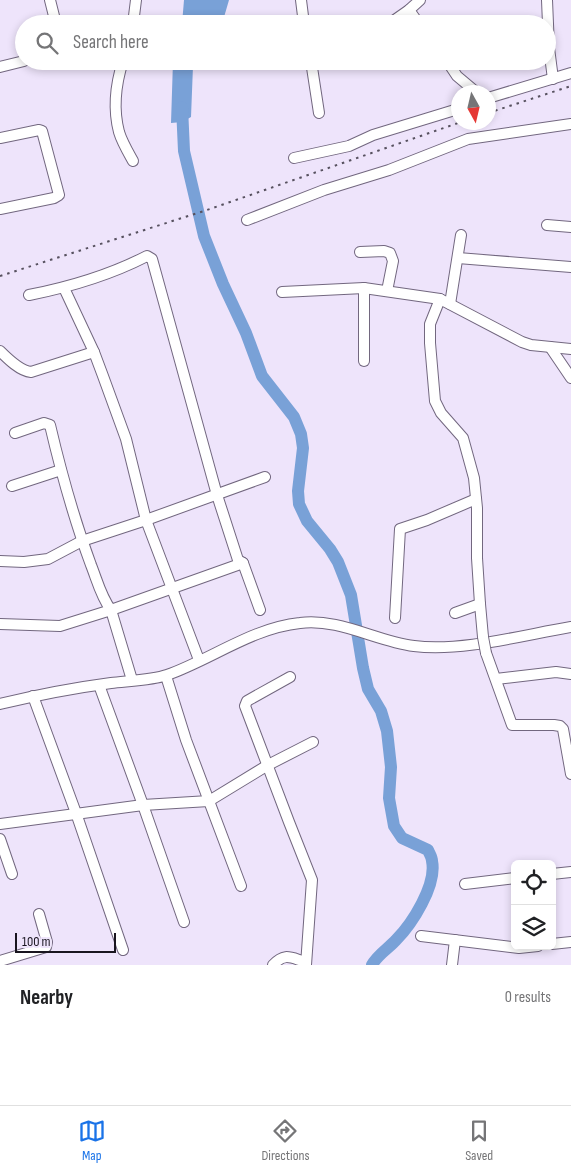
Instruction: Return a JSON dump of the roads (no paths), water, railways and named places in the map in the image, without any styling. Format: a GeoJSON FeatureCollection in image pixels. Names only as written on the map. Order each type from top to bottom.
{"type":"FeatureCollection","features":[{"type":"Feature","properties":{"kind":"street"},"geometry":{"type":"LineString","coordinates":[[50,0],[54,15]]}},
{"type":"Feature","properties":{"kind":"street"},"geometry":{"type":"LineString","coordinates":[[134,15],[136,0]]}},
{"type":"Feature","properties":{"kind":"street"},"geometry":{"type":"LineString","coordinates":[[301,0],[303,15]]}},
{"type":"Feature","properties":{"kind":"street"},"geometry":{"type":"LineString","coordinates":[[402,15],[420,0]]}},
{"type":"Feature","properties":{"kind":"street"},"geometry":{"type":"LineString","coordinates":[[547,0],[548,15]]}},
{"type":"Feature","properties":{"kind":"street"},"geometry":{"type":"LineString","coordinates":[[409,10],[413,15]]}},
{"type":"Feature","properties":{"kind":"street"},"geometry":{"type":"LineString","coordinates":[[0,67],[15,63]]}},
{"type":"Feature","properties":{"kind":"street"},"geometry":{"type":"LineString","coordinates":[[120,70],[116,103],[119,133],[133,161]]}},
{"type":"Feature","properties":{"kind":"street"},"geometry":{"type":"LineString","coordinates":[[312,70],[319,113]]}},
{"type":"Feature","properties":{"kind":"street"},"geometry":{"type":"LineString","coordinates":[[453,70],[468,85]]}},
{"type":"Feature","properties":{"kind":"street"},"geometry":{"type":"LineString","coordinates":[[552,70],[553,79]]}},
{"type":"Feature","properties":{"kind":"street"},"geometry":{"type":"LineString","coordinates":[[496,96],[571,73]]}},
{"type":"Feature","properties":{"kind":"street"},"geometry":{"type":"LineString","coordinates":[[294,158],[349,146],[373,135],[451,111]]}},
{"type":"Feature","properties":{"kind":"street"},"geometry":{"type":"LineString","coordinates":[[247,220],[324,190],[389,170],[468,139],[571,124]]}},
{"type":"Feature","properties":{"kind":"street"},"geometry":{"type":"LineString","coordinates":[[0,138],[42,131],[59,195],[54,198],[0,209]]}},
{"type":"Feature","properties":{"kind":"street"},"geometry":{"type":"LineString","coordinates":[[547,225],[571,227]]}},
{"type":"Feature","properties":{"kind":"street"},"geometry":{"type":"LineString","coordinates":[[450,304],[461,235]]}},
{"type":"Feature","properties":{"kind":"street"},"geometry":{"type":"LineString","coordinates":[[360,252],[384,251],[390,253],[393,261],[387,291]]}},
{"type":"Feature","properties":{"kind":"street"},"geometry":{"type":"LineString","coordinates":[[29,295],[64,288],[130,265],[147,256],[152,259],[217,495],[238,560],[243,563],[260,610]]}},
{"type":"Feature","properties":{"kind":"street"},"geometry":{"type":"LineString","coordinates":[[458,258],[571,267]]}},
{"type":"Feature","properties":{"kind":"street"},"geometry":{"type":"LineString","coordinates":[[64,288],[94,352],[126,439],[146,520],[173,587],[199,660]]}},
{"type":"Feature","properties":{"kind":"street"},"geometry":{"type":"LineString","coordinates":[[364,288],[364,361]]}},
{"type":"Feature","properties":{"kind":"street"},"geometry":{"type":"LineString","coordinates":[[282,292],[364,288],[440,299],[522,342],[571,349]]}},
{"type":"Feature","properties":{"kind":"street"},"geometry":{"type":"LineString","coordinates":[[440,299],[430,324],[435,401],[441,413],[463,438],[474,478],[480,604],[486,653],[512,724],[560,726],[563,729],[571,774]]}},
{"type":"Feature","properties":{"kind":"street"},"geometry":{"type":"LineString","coordinates":[[550,347],[571,378]]}},
{"type":"Feature","properties":{"kind":"street"},"geometry":{"type":"LineString","coordinates":[[0,351],[28,372],[94,352]]}},
{"type":"Feature","properties":{"kind":"street"},"geometry":{"type":"LineString","coordinates":[[15,433],[48,423],[82,541],[104,601],[111,610],[132,680]]}},
{"type":"Feature","properties":{"kind":"street"},"geometry":{"type":"LineString","coordinates":[[12,486],[61,470]]}},
{"type":"Feature","properties":{"kind":"street"},"geometry":{"type":"LineString","coordinates":[[0,561],[24,562],[48,559],[82,541],[265,477]]}},
{"type":"Feature","properties":{"kind":"street"},"geometry":{"type":"LineString","coordinates":[[395,618],[400,529],[428,520],[476,498]]}},
{"type":"Feature","properties":{"kind":"street"},"geometry":{"type":"LineString","coordinates":[[0,624],[60,626],[243,563]]}},
{"type":"Feature","properties":{"kind":"street"},"geometry":{"type":"LineString","coordinates":[[454,613],[480,604]]}},
{"type":"Feature","properties":{"kind":"street"},"geometry":{"type":"LineString","coordinates":[[0,704],[66,689],[166,676],[261,632],[278,626],[302,622],[337,626],[413,646],[437,648],[462,646],[571,627]]}},
{"type":"Feature","properties":{"kind":"street"},"geometry":{"type":"LineString","coordinates":[[496,680],[556,672],[571,674]]}},
{"type":"Feature","properties":{"kind":"street"},"geometry":{"type":"LineString","coordinates":[[166,676],[186,740],[241,886]]}},
{"type":"Feature","properties":{"kind":"street"},"geometry":{"type":"LineString","coordinates":[[273,965],[286,956],[306,964],[312,880],[246,703],[290,677]]}},
{"type":"Feature","properties":{"kind":"street"},"geometry":{"type":"LineString","coordinates":[[99,685],[144,805],[184,922]]}},
{"type":"Feature","properties":{"kind":"street"},"geometry":{"type":"LineString","coordinates":[[33,696],[123,950]]}},
{"type":"Feature","properties":{"kind":"street"},"geometry":{"type":"LineString","coordinates":[[0,824],[144,805],[209,801],[268,765],[313,742]]}},
{"type":"Feature","properties":{"kind":"street"},"geometry":{"type":"LineString","coordinates":[[0,839],[12,874]]}},
{"type":"Feature","properties":{"kind":"street"},"geometry":{"type":"LineString","coordinates":[[556,874],[571,872]]}},
{"type":"Feature","properties":{"kind":"street"},"geometry":{"type":"LineString","coordinates":[[465,884],[511,878]]}},
{"type":"Feature","properties":{"kind":"street"},"geometry":{"type":"LineString","coordinates":[[0,961],[46,947],[47,942],[39,914]]}},
{"type":"Feature","properties":{"kind":"street"},"geometry":{"type":"LineString","coordinates":[[421,936],[511,947]]}},
{"type":"Feature","properties":{"kind":"street"},"geometry":{"type":"LineString","coordinates":[[452,965],[455,940]]}},
{"type":"Feature","properties":{"kind":"street"},"geometry":{"type":"LineString","coordinates":[[556,944],[571,942]]}},
{"type":"Feature","properties":{"kind":"water"},"geometry":{"type":"Polygon","coordinates":[[[184,0],[229,0],[225,15],[183,15],[184,0]]]}},
{"type":"Feature","properties":{"kind":"water"},"geometry":{"type":"Polygon","coordinates":[[[173,70],[193,70],[191,117],[182,122],[171,123],[173,70]]]}},
{"type":"Feature","properties":{"kind":"waterway"},"geometry":{"type":"LineString","coordinates":[[182,107],[184,151],[204,236],[223,284],[246,333],[262,376],[294,417],[301,434],[303,448],[298,491],[299,504],[307,521],[338,562],[351,595],[368,689],[381,711],[387,731],[391,767],[389,798],[394,826],[402,838],[428,850],[432,860],[433,871],[431,881],[422,904],[402,933],[372,965]]}},
{"type":"Feature","properties":{"kind":"railway"},"geometry":{"type":"LineString","coordinates":[[496,110],[571,86]]}},
{"type":"Feature","properties":{"kind":"railway"},"geometry":{"type":"LineString","coordinates":[[0,276],[207,210],[451,125]]}}]}
